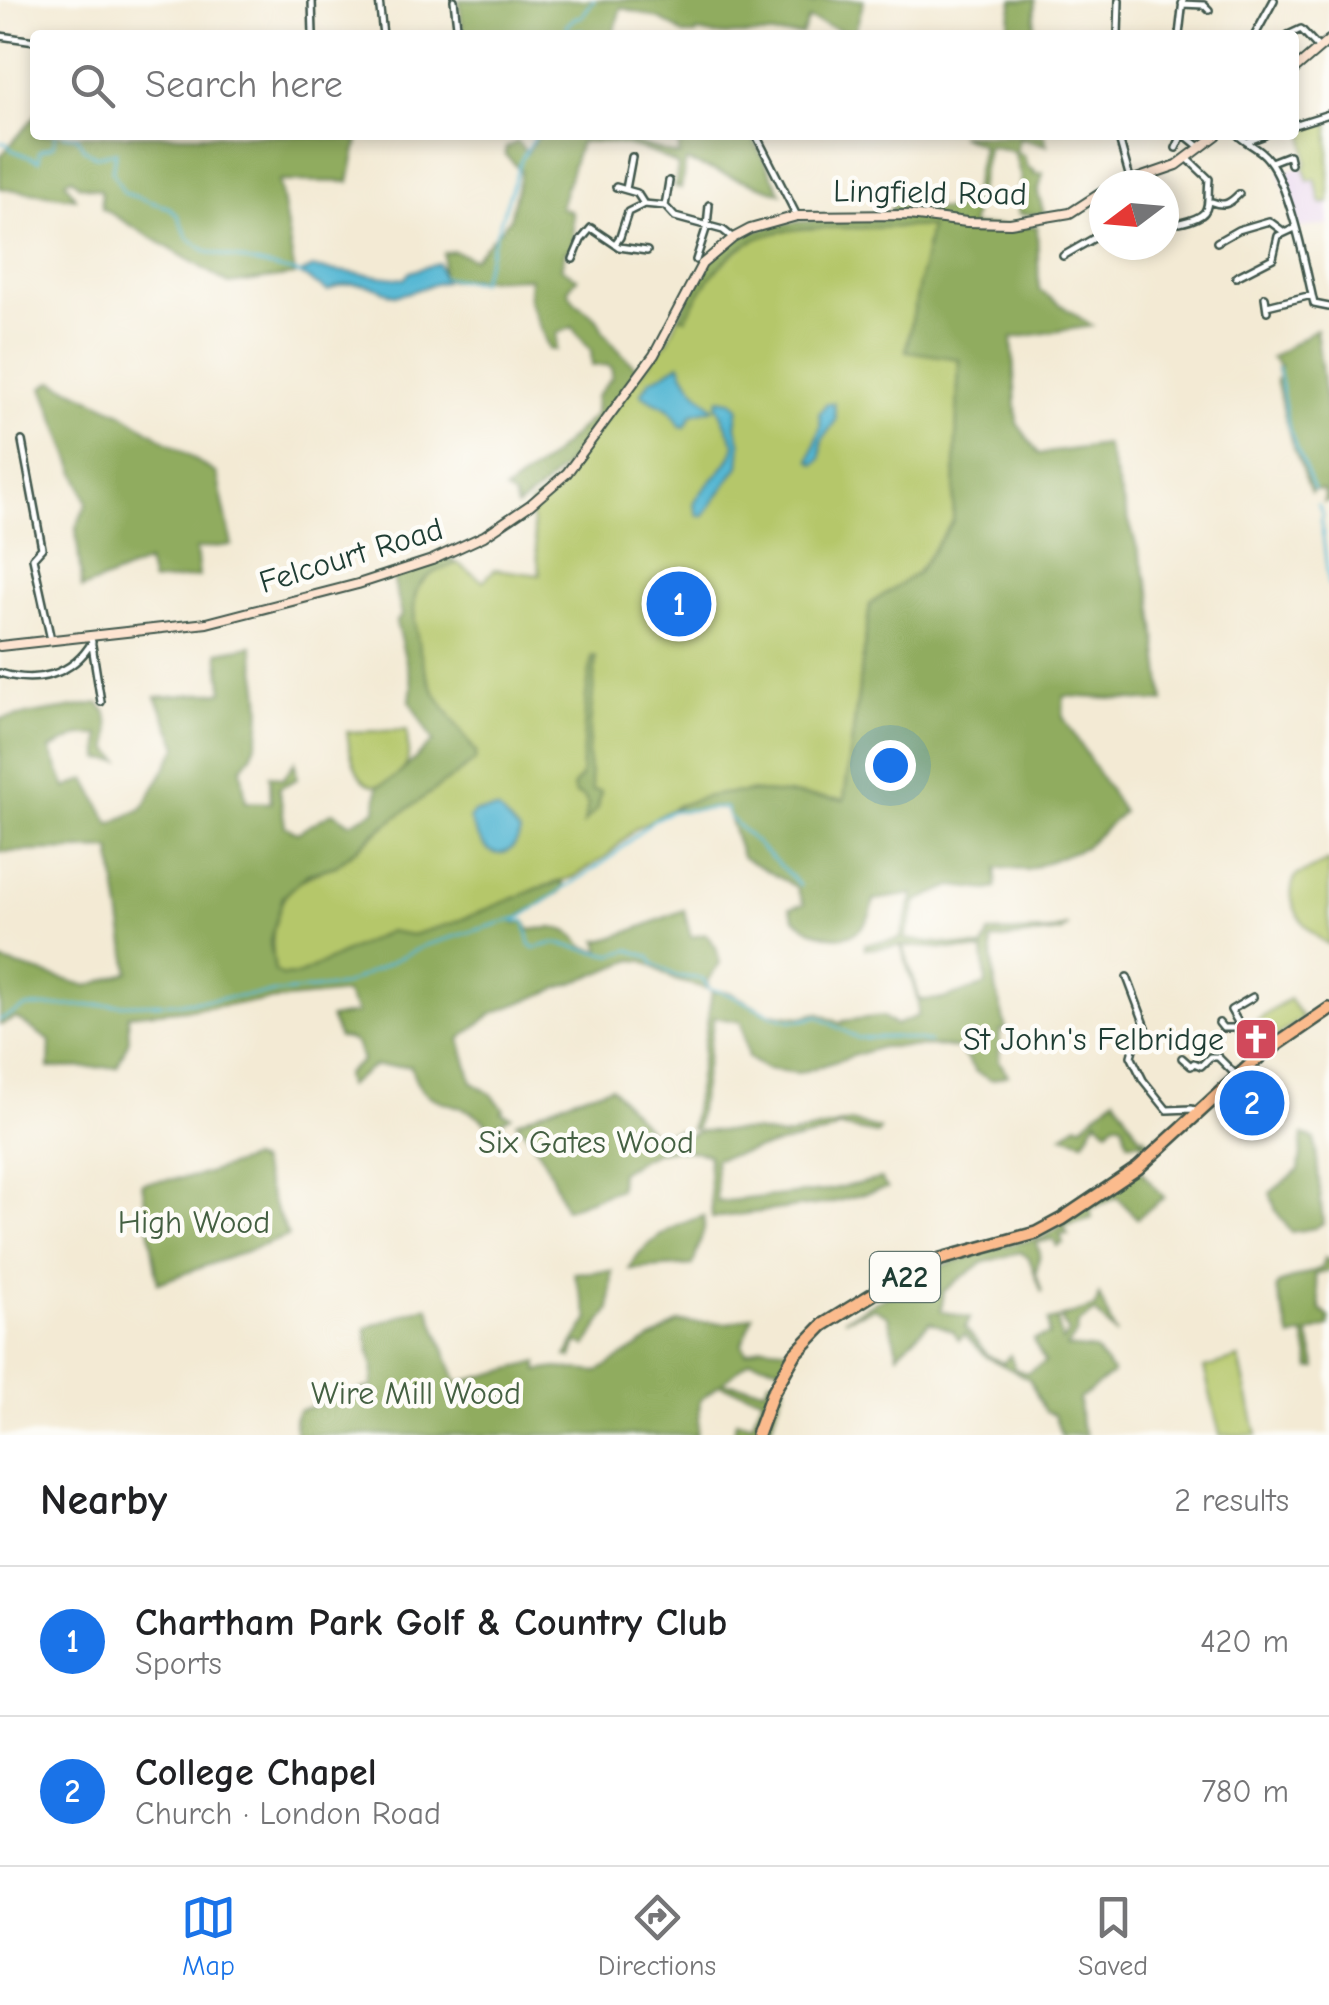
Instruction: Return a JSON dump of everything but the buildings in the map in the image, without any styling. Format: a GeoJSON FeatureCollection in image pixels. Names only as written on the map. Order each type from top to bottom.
{"type":"FeatureCollection","features":[{"type":"Feature","properties":{"kind":"highway","name":"A22"},"geometry":{"type":"LineString","coordinates":[[756,1435],[772,1394],[796,1354],[823,1326],[880,1289],[942,1259],[1036,1233],[1062,1219],[1138,1168],[1258,1057],[1329,1008]]}},
{"type":"Feature","properties":{"kind":"street"},"geometry":{"type":"LineString","coordinates":[[312,0],[313,30]]}},
{"type":"Feature","properties":{"kind":"street"},"geometry":{"type":"LineString","coordinates":[[378,0],[382,30]]}},
{"type":"Feature","properties":{"kind":"street"},"geometry":{"type":"LineString","coordinates":[[454,0],[457,30]]}},
{"type":"Feature","properties":{"kind":"street"},"geometry":{"type":"LineString","coordinates":[[1118,0],[1118,30]]}},
{"type":"Feature","properties":{"kind":"street"},"geometry":{"type":"LineString","coordinates":[[1258,30],[1274,0]]}},
{"type":"Feature","properties":{"kind":"street"},"geometry":{"type":"LineString","coordinates":[[1179,30],[1182,2],[1204,5],[1208,10]]}},
{"type":"Feature","properties":{"kind":"street"},"geometry":{"type":"LineString","coordinates":[[1297,30],[1301,28],[1319,48]]}},
{"type":"Feature","properties":{"kind":"street"},"geometry":{"type":"LineString","coordinates":[[0,36],[30,40]]}},
{"type":"Feature","properties":{"kind":"street"},"geometry":{"type":"LineString","coordinates":[[1299,66],[1329,40]]}},
{"type":"Feature","properties":{"kind":"street"},"geometry":{"type":"LineString","coordinates":[[1299,124],[1329,114]]}},
{"type":"Feature","properties":{"kind":"street"},"geometry":{"type":"LineString","coordinates":[[759,140],[797,216]]}},
{"type":"Feature","properties":{"kind":"street"},"geometry":{"type":"LineString","coordinates":[[1119,140],[1127,170]]}},
{"type":"Feature","properties":{"kind":"street"},"geometry":{"type":"LineString","coordinates":[[1176,148],[1181,140]]}},
{"type":"Feature","properties":{"kind":"street"},"geometry":{"type":"LineString","coordinates":[[1191,140],[1201,148]]}},
{"type":"Feature","properties":{"kind":"street"},"geometry":{"type":"LineString","coordinates":[[1165,170],[1211,140]]}},
{"type":"Feature","properties":{"kind":"street"},"geometry":{"type":"LineString","coordinates":[[1241,140],[1253,140]]}},
{"type":"Feature","properties":{"kind":"street"},"geometry":{"type":"LineString","coordinates":[[1249,142],[1271,162],[1295,228],[1312,295],[1317,307],[1329,308]]}},
{"type":"Feature","properties":{"kind":"street"},"geometry":{"type":"LineString","coordinates":[[1271,162],[1289,155],[1292,164]]}},
{"type":"Feature","properties":{"kind":"street"},"geometry":{"type":"LineString","coordinates":[[626,189],[632,157]]}},
{"type":"Feature","properties":{"kind":"street"},"geometry":{"type":"LineString","coordinates":[[1180,224],[1205,213],[1211,202],[1209,179],[1187,158]]}},
{"type":"Feature","properties":{"kind":"street"},"geometry":{"type":"LineString","coordinates":[[665,206],[669,181]]}},
{"type":"Feature","properties":{"kind":"street"},"geometry":{"type":"LineString","coordinates":[[616,187],[637,192],[644,204]]}},
{"type":"Feature","properties":{"kind":"street"},"geometry":{"type":"LineString","coordinates":[[1211,202],[1229,204],[1239,194]]}},
{"type":"Feature","properties":{"kind":"street","name":"Lingfield Road"},"geometry":{"type":"LineString","coordinates":[[808,216],[909,215],[1010,222],[1070,213],[1089,201]]}},
{"type":"Feature","properties":{"kind":"street"},"geometry":{"type":"LineString","coordinates":[[615,244],[628,212],[644,204],[665,206],[675,217],[723,230],[732,238]]}},
{"type":"Feature","properties":{"kind":"street"},"geometry":{"type":"LineString","coordinates":[[696,260],[707,226],[709,204]]}},
{"type":"Feature","properties":{"kind":"street","name":"Felcourt Road"},"geometry":{"type":"LineString","coordinates":[[0,646],[91,639],[207,623],[321,595],[432,560],[500,526],[550,490],[583,454],[654,356],[702,264],[732,238],[765,223],[808,216]]}},
{"type":"Feature","properties":{"kind":"street"},"geometry":{"type":"LineString","coordinates":[[1218,242],[1238,230],[1269,221],[1284,232]]}},
{"type":"Feature","properties":{"kind":"street"},"geometry":{"type":"LineString","coordinates":[[573,259],[591,228],[615,244],[647,251]]}},
{"type":"Feature","properties":{"kind":"street"},"geometry":{"type":"LineString","coordinates":[[1236,277],[1273,258],[1274,243],[1284,232],[1295,228]]}},
{"type":"Feature","properties":{"kind":"street"},"geometry":{"type":"LineString","coordinates":[[1063,256],[1089,240]]}},
{"type":"Feature","properties":{"kind":"street"},"geometry":{"type":"LineString","coordinates":[[1265,297],[1267,308],[1312,295]]}},
{"type":"Feature","properties":{"kind":"street"},"geometry":{"type":"LineString","coordinates":[[22,441],[42,548],[34,558],[51,641]]}},
{"type":"Feature","properties":{"kind":"street"},"geometry":{"type":"LineString","coordinates":[[0,673],[30,679],[52,675],[78,661],[91,639]]}},
{"type":"Feature","properties":{"kind":"street"},"geometry":{"type":"LineString","coordinates":[[91,639],[101,702]]}},
{"type":"Feature","properties":{"kind":"street"},"geometry":{"type":"LineString","coordinates":[[1127,976],[1147,1030],[1132,1049],[1133,1063],[1166,1110],[1192,1109],[1197,1114]]}},
{"type":"Feature","properties":{"kind":"street"},"geometry":{"type":"LineString","coordinates":[[1236,1028],[1239,1024],[1232,1010],[1253,996]]}},
{"type":"Feature","properties":{"kind":"street"},"geometry":{"type":"LineString","coordinates":[[1219,1023],[1224,1028],[1236,1028]]}},
{"type":"Feature","properties":{"kind":"street"},"geometry":{"type":"LineString","coordinates":[[1236,1028],[1258,1057]]}},
{"type":"Feature","properties":{"kind":"street"},"geometry":{"type":"LineString","coordinates":[[1182,1058],[1191,1066],[1201,1066],[1210,1057],[1218,1057],[1237,1076]]}},
{"type":"Feature","properties":{"kind":"shaded area"},"geometry":{"type":"Polygon","coordinates":[[[1329,119],[1329,225],[1298,228],[1279,173],[1307,165],[1304,126],[1329,119]]]}},
{"type":"Feature","properties":{"kind":"green space"},"geometry":{"type":"Polygon","coordinates":[[[459,0],[784,0],[814,4],[816,0],[864,0],[855,30],[840,30],[809,19],[804,30],[678,30],[621,7],[614,30],[462,30],[459,0]]]}},
{"type":"Feature","properties":{"kind":"green space"},"geometry":{"type":"Polygon","coordinates":[[[1013,0],[1035,0],[1034,28],[1058,30],[1008,30],[1013,0]]]}},
{"type":"Feature","properties":{"kind":"green space"},"geometry":{"type":"Polygon","coordinates":[[[1329,119],[1329,203],[1321,204],[1315,179],[1308,181],[1303,166],[1307,164],[1304,126],[1329,119]]]}},
{"type":"Feature","properties":{"kind":"green space"},"geometry":{"type":"Polygon","coordinates":[[[30,122],[30,140],[358,140],[349,182],[279,181],[295,275],[229,284],[102,208],[101,190],[78,185],[72,178],[65,181],[75,198],[0,188],[0,157],[30,122]]]}},
{"type":"Feature","properties":{"kind":"green space"},"geometry":{"type":"Polygon","coordinates":[[[535,140],[624,140],[679,156],[679,140],[754,140],[781,193],[686,161],[681,188],[675,187],[678,166],[656,154],[631,146],[580,142],[560,207],[572,212],[574,251],[566,250],[561,268],[577,278],[568,289],[573,299],[596,318],[604,333],[638,368],[569,461],[517,507],[514,497],[505,491],[544,463],[595,415],[596,397],[612,377],[608,365],[592,366],[591,351],[572,327],[557,333],[556,350],[549,349],[529,300],[530,278],[441,280],[444,253],[454,251],[473,259],[510,219],[521,170],[505,155],[506,148],[517,142],[527,153],[535,140]]]}},
{"type":"Feature","properties":{"kind":"green space"},"geometry":{"type":"Polygon","coordinates":[[[970,140],[1019,140],[1016,151],[1024,156],[1027,167],[1034,174],[1043,173],[1038,193],[1044,214],[1019,214],[1021,178],[1014,152],[988,145],[971,226],[1037,226],[1039,290],[1092,326],[1012,338],[1017,423],[1039,454],[1106,445],[1151,594],[1164,702],[1064,696],[1063,717],[1123,812],[1085,847],[1027,870],[997,868],[996,888],[952,886],[917,901],[905,939],[983,948],[989,933],[1051,931],[1069,925],[1060,932],[991,940],[995,984],[1006,1029],[1000,1031],[999,1061],[1008,1075],[991,1080],[976,1072],[959,1049],[944,1046],[881,1047],[799,1073],[766,1069],[748,1058],[741,1022],[714,1017],[696,1129],[691,1129],[712,991],[729,992],[768,1013],[801,1017],[818,1013],[841,1024],[882,1016],[895,1025],[918,1016],[918,1001],[901,946],[865,949],[865,944],[900,939],[914,894],[874,900],[870,915],[853,933],[818,933],[794,918],[790,908],[804,904],[796,887],[742,857],[726,808],[669,811],[710,796],[732,793],[844,800],[870,604],[917,573],[953,521],[959,359],[906,351],[930,227],[800,229],[755,240],[719,267],[686,318],[679,316],[710,261],[747,234],[793,223],[888,219],[893,204],[945,210],[970,207],[982,145],[970,140]],[[903,946],[920,1000],[943,999],[986,985],[983,951],[903,946]]]}},
{"type":"Feature","properties":{"kind":"green space"},"geometry":{"type":"Polygon","coordinates":[[[800,226],[931,226],[906,350],[959,358],[953,521],[917,573],[870,604],[844,800],[749,791],[679,805],[635,829],[607,856],[574,877],[453,923],[412,935],[389,932],[298,975],[283,976],[275,971],[276,917],[290,891],[317,872],[336,866],[476,752],[437,696],[424,666],[414,609],[421,583],[457,563],[483,581],[495,569],[540,575],[530,505],[550,490],[669,339],[679,316],[686,317],[718,268],[744,245],[800,226]]]}},
{"type":"Feature","properties":{"kind":"green space"},"geometry":{"type":"Polygon","coordinates":[[[1316,329],[1329,425],[1329,501],[1324,502],[1325,491],[1311,492],[1291,440],[1276,379],[1280,366],[1271,358],[1316,329]]]}},
{"type":"Feature","properties":{"kind":"green space"},"geometry":{"type":"Polygon","coordinates":[[[53,381],[122,413],[217,474],[232,545],[196,549],[199,577],[152,582],[147,562],[82,589],[76,529],[87,502],[43,387],[53,381]]]}},
{"type":"Feature","properties":{"kind":"green space"},"geometry":{"type":"Polygon","coordinates":[[[443,555],[457,563],[430,576],[418,588],[414,609],[417,637],[432,687],[476,753],[475,761],[378,830],[336,866],[309,873],[283,897],[270,942],[275,971],[283,976],[298,975],[389,931],[412,935],[563,882],[563,890],[515,923],[525,921],[529,930],[560,929],[572,934],[584,947],[601,951],[598,941],[684,910],[691,937],[706,934],[716,947],[720,964],[707,981],[709,989],[675,980],[644,961],[633,960],[493,1013],[460,1039],[472,1082],[492,1095],[504,1109],[501,1112],[511,1116],[490,1128],[469,1111],[424,1092],[411,1066],[374,1066],[347,1086],[345,1074],[362,1061],[355,1044],[339,1038],[330,1018],[357,1013],[345,993],[128,1015],[129,1040],[117,1067],[49,1068],[50,1041],[16,1018],[0,1025],[0,961],[88,986],[129,972],[111,849],[0,852],[0,719],[99,703],[108,719],[109,749],[120,761],[100,759],[100,735],[80,735],[50,749],[66,788],[86,779],[110,824],[142,809],[178,746],[156,697],[223,692],[218,652],[252,646],[261,710],[257,742],[241,768],[246,802],[271,803],[270,775],[283,779],[295,761],[297,779],[279,788],[285,826],[297,833],[333,812],[350,823],[376,810],[378,786],[400,773],[433,742],[410,701],[412,685],[396,622],[402,615],[392,574],[443,555]]]}},
{"type":"Feature","properties":{"kind":"green space"},"geometry":{"type":"Polygon","coordinates":[[[592,656],[596,657],[588,754],[592,790],[601,791],[598,808],[584,823],[588,805],[573,787],[581,777],[592,656]]]}},
{"type":"Feature","properties":{"kind":"green space"},"geometry":{"type":"Polygon","coordinates":[[[407,730],[408,759],[400,774],[380,785],[363,780],[350,752],[347,732],[407,730]]]}},
{"type":"Feature","properties":{"kind":"green space"},"geometry":{"type":"Polygon","coordinates":[[[1329,861],[1329,945],[1312,933],[1299,916],[1292,886],[1296,876],[1329,861]]]}},
{"type":"Feature","properties":{"kind":"green space"},"geometry":{"type":"Polygon","coordinates":[[[1289,999],[1303,1018],[1266,1044],[1254,1029],[1258,1026],[1255,1022],[1289,999]]]}},
{"type":"Feature","properties":{"kind":"green space","name":"Six Gates Wood"},"geometry":{"type":"Polygon","coordinates":[[[611,1087],[650,1131],[661,1134],[679,1130],[686,1137],[699,1131],[755,1131],[781,1137],[851,1122],[880,1129],[878,1134],[839,1127],[715,1159],[717,1202],[823,1191],[881,1179],[887,1188],[830,1203],[712,1218],[708,1154],[671,1150],[653,1154],[620,1172],[619,1189],[565,1209],[539,1152],[516,1122],[611,1087]]]}},
{"type":"Feature","properties":{"kind":"green space"},"geometry":{"type":"Polygon","coordinates":[[[1115,1097],[1142,1140],[1144,1136],[1150,1144],[1173,1124],[1167,1135],[1135,1165],[1164,1197],[1137,1218],[1117,1197],[1090,1209],[1092,1218],[1064,1226],[1068,1235],[1060,1234],[1063,1243],[1057,1246],[1053,1239],[1036,1243],[1040,1253],[1036,1273],[1042,1293],[1029,1258],[1020,1252],[982,1263],[944,1291],[941,1311],[970,1318],[965,1328],[988,1355],[1003,1363],[1010,1355],[1015,1369],[1027,1373],[1045,1362],[1033,1340],[1049,1335],[1048,1321],[1057,1319],[1062,1342],[1069,1332],[1060,1318],[1095,1307],[1099,1295],[1116,1335],[1095,1312],[1078,1324],[1067,1347],[1095,1350],[1113,1373],[1079,1399],[1086,1435],[1061,1435],[1054,1415],[1045,1412],[1029,1379],[987,1357],[964,1334],[959,1340],[953,1331],[930,1322],[898,1354],[888,1316],[874,1308],[844,1319],[941,1266],[1042,1238],[1057,1229],[1142,1152],[1143,1142],[1128,1142],[1123,1124],[1115,1122],[1108,1130],[1097,1119],[1084,1141],[1063,1135],[1077,1124],[1083,1125],[1115,1097]]]}},
{"type":"Feature","properties":{"kind":"green space"},"geometry":{"type":"Polygon","coordinates":[[[1303,1135],[1315,1139],[1323,1223],[1291,1232],[1276,1211],[1270,1193],[1299,1170],[1303,1135]]]}},
{"type":"Feature","properties":{"kind":"green space","name":"High Wood"},"geometry":{"type":"Polygon","coordinates":[[[250,1159],[259,1162],[288,1236],[158,1283],[142,1183],[198,1176],[250,1159]]]}},
{"type":"Feature","properties":{"kind":"green space"},"geometry":{"type":"Polygon","coordinates":[[[704,1216],[693,1265],[629,1269],[661,1235],[704,1216]]]}},
{"type":"Feature","properties":{"kind":"green space"},"geometry":{"type":"Polygon","coordinates":[[[1325,1258],[1329,1260],[1329,1271],[1315,1275],[1321,1310],[1329,1317],[1329,1327],[1308,1333],[1317,1368],[1311,1369],[1304,1334],[1291,1338],[1276,1288],[1322,1268],[1325,1258]]]}},
{"type":"Feature","properties":{"kind":"green space"},"geometry":{"type":"Polygon","coordinates":[[[612,1271],[610,1309],[586,1346],[576,1345],[572,1358],[566,1356],[589,1319],[574,1273],[612,1271]]]}},
{"type":"Feature","properties":{"kind":"green space","name":"Wire Mill Wood"},"geometry":{"type":"Polygon","coordinates":[[[428,1306],[457,1383],[538,1362],[538,1371],[557,1368],[597,1372],[679,1322],[729,1323],[753,1316],[742,1344],[746,1353],[762,1346],[792,1349],[781,1367],[750,1360],[723,1382],[766,1389],[770,1379],[785,1385],[768,1435],[733,1435],[736,1421],[752,1424],[763,1397],[719,1385],[700,1400],[697,1435],[297,1435],[294,1419],[298,1411],[372,1386],[373,1367],[365,1328],[428,1306]]]}},
{"type":"Feature","properties":{"kind":"green space"},"geometry":{"type":"Polygon","coordinates":[[[1239,1358],[1257,1435],[1220,1435],[1204,1368],[1239,1358]]]}},
{"type":"Feature","properties":{"kind":"water"},"geometry":{"type":"Polygon","coordinates":[[[438,263],[444,282],[397,295],[356,284],[328,291],[300,274],[312,268],[404,279],[410,272],[438,263]]]}},
{"type":"Feature","properties":{"kind":"water"},"geometry":{"type":"Polygon","coordinates":[[[680,364],[690,384],[714,408],[692,414],[685,427],[667,409],[641,394],[651,379],[680,364]]]}},
{"type":"Feature","properties":{"kind":"water"},"geometry":{"type":"Polygon","coordinates":[[[719,399],[739,407],[739,466],[703,516],[698,515],[694,504],[728,462],[735,444],[717,405],[719,399]]]}},
{"type":"Feature","properties":{"kind":"water"},"geometry":{"type":"Polygon","coordinates":[[[834,403],[836,420],[822,440],[821,459],[815,464],[810,460],[821,426],[819,414],[826,404],[834,403]]]}},
{"type":"Feature","properties":{"kind":"water"},"geometry":{"type":"Polygon","coordinates":[[[498,810],[520,833],[512,848],[499,854],[487,849],[469,819],[474,812],[498,810]]]}},
{"type":"Feature","properties":{"kind":"waterway"},"geometry":{"type":"LineString","coordinates":[[568,30],[566,26],[581,17],[594,0]]}},
{"type":"Feature","properties":{"kind":"waterway"},"geometry":{"type":"LineString","coordinates":[[0,143],[39,161],[39,151],[53,146],[55,140]]}},
{"type":"Feature","properties":{"kind":"waterway"},"geometry":{"type":"LineString","coordinates":[[78,140],[95,156],[116,152],[112,171],[124,193],[170,208],[188,238],[208,252],[302,274]]}},
{"type":"Feature","properties":{"kind":"waterway"},"geometry":{"type":"LineString","coordinates":[[444,278],[480,282],[521,160],[533,140]]}},
{"type":"Feature","properties":{"kind":"waterway"},"geometry":{"type":"LineString","coordinates":[[1278,368],[1289,429],[1314,489]]}},
{"type":"Feature","properties":{"kind":"waterway"},"geometry":{"type":"LineString","coordinates":[[1318,504],[1323,515],[1329,586]]}},
{"type":"Feature","properties":{"kind":"waterway"},"geometry":{"type":"LineString","coordinates":[[0,1020],[26,1007],[177,1003],[342,986],[426,945],[521,917],[609,859],[653,820],[672,811],[726,808],[729,817],[800,885]]}},
{"type":"Feature","properties":{"kind":"waterway"},"geometry":{"type":"LineString","coordinates":[[515,921],[525,921],[530,944],[535,948],[554,943],[612,955],[630,950],[650,957],[654,964],[676,976],[703,979],[709,989],[780,1018],[801,1020],[817,1016],[857,1038],[895,1037],[929,1042]]}},
{"type":"Feature","properties":{"kind":"place","name":"Chartham Park Golf & Country Club"},"geometry":{"type":"Point","coordinates":[679,604]}},
{"type":"Feature","properties":{"kind":"place","name":"St John's Felbridge"},"geometry":{"type":"Point","coordinates":[1256,1039]}},
{"type":"Feature","properties":{"kind":"place","name":"College Chapel"},"geometry":{"type":"Point","coordinates":[1252,1103]}}]}
